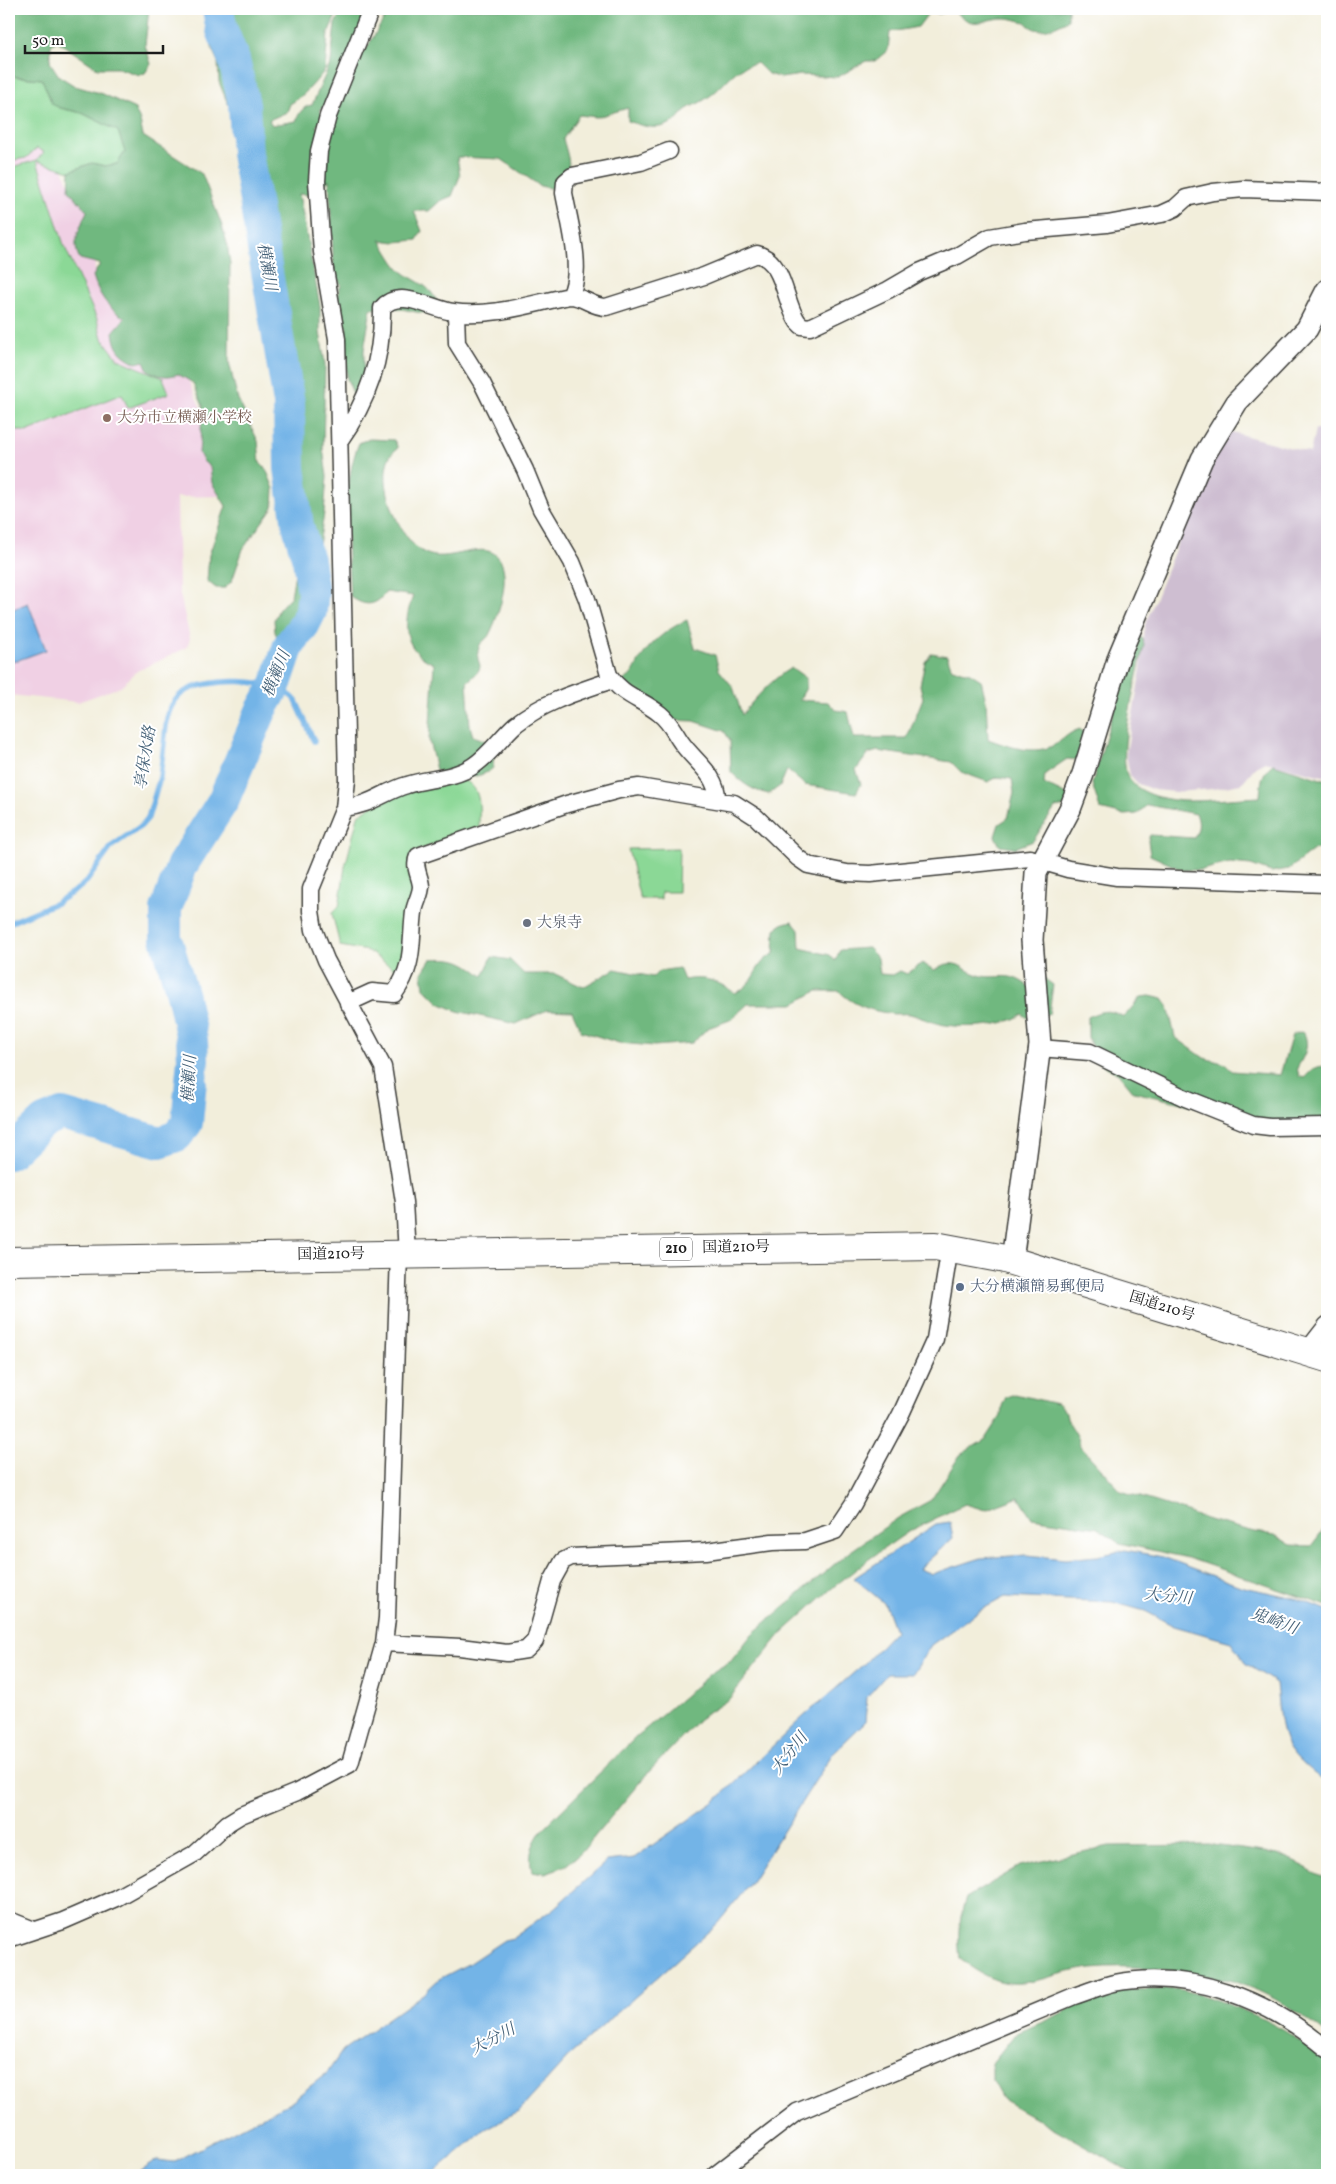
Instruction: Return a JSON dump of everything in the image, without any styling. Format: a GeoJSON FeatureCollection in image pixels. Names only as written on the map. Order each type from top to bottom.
{"type":"FeatureCollection","features":[{"type":"Feature","properties":{"kind":"highway","name":"国道210号"},"geometry":{"type":"LineString","coordinates":[[9,1261],[916,1244],[950,1247],[1012,1261],[1317,1355]]}},
{"type":"Feature","properties":{"kind":"street"},"geometry":{"type":"LineString","coordinates":[[9,1939],[92,1909],[116,1898],[194,1854],[228,1823],[241,1815],[346,1768],[353,1759],[384,1643],[387,1618],[404,1202],[383,1067],[320,947],[311,911],[311,889],[344,808],[346,780],[337,339],[322,252],[317,181],[322,135],[340,82],[371,9]]}},
{"type":"Feature","properties":{"kind":"street"},"geometry":{"type":"LineString","coordinates":[[570,296],[576,277],[576,264],[564,193],[565,182],[572,176],[641,162],[669,151]]}},
{"type":"Feature","properties":{"kind":"street"},"geometry":{"type":"LineString","coordinates":[[340,440],[359,410],[370,384],[382,333],[382,308],[387,301],[402,298],[456,313],[489,312],[570,296],[596,306],[610,306],[704,276],[757,254],[766,258],[779,274],[794,317],[802,326],[810,328],[888,290],[919,272],[957,256],[990,237],[1034,230],[1107,224],[1162,214],[1175,208],[1186,198],[1213,192],[1243,189],[1327,192]]}},
{"type":"Feature","properties":{"kind":"street"},"geometry":{"type":"LineString","coordinates":[[1012,1261],[1040,1048],[1040,1026],[1032,940],[1035,881],[1041,860],[1070,810],[1084,774],[1119,656],[1202,459],[1237,402],[1307,329],[1327,290]]}},
{"type":"Feature","properties":{"kind":"street"},"geometry":{"type":"LineString","coordinates":[[456,313],[457,343],[482,383],[525,470],[541,509],[572,562],[612,680],[626,694],[666,719],[681,743],[695,757],[714,784],[717,799]]}},
{"type":"Feature","properties":{"kind":"street"},"geometry":{"type":"LineString","coordinates":[[344,808],[360,806],[407,785],[464,772],[486,756],[514,726],[527,716],[575,693],[612,680]]}},
{"type":"Feature","properties":{"kind":"street"},"geometry":{"type":"LineString","coordinates":[[348,1003],[372,992],[394,994],[404,981],[414,938],[414,913],[421,887],[416,862],[420,854],[558,807],[619,790],[647,788],[717,799],[740,806],[756,817],[798,858],[808,865],[824,870],[870,874],[963,866],[1023,858],[1041,860],[1068,869],[1117,877],[1327,884]]}},
{"type":"Feature","properties":{"kind":"street"},"geometry":{"type":"LineString","coordinates":[[1040,1048],[1090,1052],[1183,1097],[1253,1125],[1270,1127],[1327,1126]]}},
{"type":"Feature","properties":{"kind":"street"},"geometry":{"type":"LineString","coordinates":[[384,1643],[469,1648],[507,1653],[526,1650],[536,1640],[552,1581],[563,1561],[571,1557],[697,1551],[772,1542],[805,1541],[835,1531],[853,1504],[905,1406],[935,1339],[950,1247]]}},
{"type":"Feature","properties":{"kind":"street"},"geometry":{"type":"LineString","coordinates":[[1317,1355],[1327,1325]]}},
{"type":"Feature","properties":{"kind":"street"},"geometry":{"type":"LineString","coordinates":[[9,1920],[34,1930]]}},
{"type":"Feature","properties":{"kind":"street"},"geometry":{"type":"LineString","coordinates":[[715,2175],[782,2123],[811,2105],[1074,1996],[1114,1983],[1171,1980],[1211,1986],[1254,2003],[1327,2049]]}},
{"type":"Feature","properties":{"kind":"shaded area","name":"大分市立横瀬小学校"},"geometry":{"type":"Polygon","coordinates":[[[52,139],[67,180],[84,203],[93,220],[95,271],[106,290],[178,359],[191,386],[219,449],[222,496],[177,497],[179,590],[190,639],[186,648],[137,671],[120,687],[78,702],[9,695],[9,141],[52,139]]]}},
{"type":"Feature","properties":{"kind":"shaded area"},"geometry":{"type":"Polygon","coordinates":[[[1315,429],[1327,431],[1327,777],[1265,762],[1257,765],[1241,784],[1213,789],[1176,792],[1154,790],[1138,784],[1130,775],[1126,754],[1141,669],[1145,625],[1213,454],[1228,431],[1310,453],[1315,429]]]}},
{"type":"Feature","properties":{"kind":"green space"},"geometry":{"type":"Polygon","coordinates":[[[9,9],[149,9],[145,45],[151,64],[145,73],[139,75],[118,68],[97,68],[57,41],[51,45],[50,62],[59,76],[75,86],[103,94],[135,109],[143,136],[202,174],[221,223],[227,243],[230,264],[229,362],[237,397],[258,441],[260,463],[266,469],[274,489],[273,507],[243,549],[232,581],[225,588],[216,588],[207,581],[209,555],[226,506],[212,483],[210,467],[203,461],[199,453],[203,406],[193,383],[178,374],[162,376],[155,374],[148,370],[144,361],[136,363],[117,348],[113,332],[125,318],[113,310],[104,300],[98,289],[93,276],[100,264],[80,259],[77,253],[76,241],[87,211],[69,190],[70,171],[92,163],[105,166],[117,164],[125,152],[118,131],[82,113],[60,108],[52,104],[42,79],[9,76],[9,9]]]}},
{"type":"Feature","properties":{"kind":"green space"},"geometry":{"type":"Polygon","coordinates":[[[202,9],[339,9],[328,33],[325,70],[309,89],[290,104],[287,112],[269,120],[272,125],[296,121],[302,110],[312,105],[331,62],[335,24],[342,9],[380,9],[374,25],[364,37],[327,105],[319,110],[322,113],[321,123],[316,126],[320,130],[349,66],[366,49],[390,9],[1068,9],[1068,20],[1052,28],[1041,30],[1030,27],[1025,22],[1010,18],[973,22],[961,17],[953,10],[939,14],[930,11],[918,27],[890,32],[888,50],[875,61],[866,61],[838,77],[801,75],[781,78],[768,74],[757,63],[741,68],[714,93],[687,109],[670,124],[664,126],[652,127],[628,121],[628,108],[597,117],[579,115],[563,139],[569,166],[565,177],[554,189],[540,186],[501,159],[457,157],[460,176],[452,196],[440,201],[429,211],[414,211],[422,231],[417,240],[395,242],[380,240],[400,269],[427,288],[438,304],[434,312],[429,313],[394,308],[371,308],[364,350],[364,381],[359,398],[355,398],[347,379],[346,356],[342,342],[347,328],[341,318],[338,307],[341,285],[334,272],[329,180],[309,195],[299,194],[320,306],[320,332],[325,364],[323,448],[327,477],[324,513],[314,578],[307,593],[297,626],[286,641],[278,639],[274,620],[279,609],[291,596],[299,550],[295,534],[292,487],[292,395],[283,358],[280,309],[274,289],[268,247],[243,183],[234,144],[230,109],[219,82],[218,62],[212,49],[211,27],[202,9]]]}},
{"type":"Feature","properties":{"kind":"green space"},"geometry":{"type":"Polygon","coordinates":[[[9,76],[42,79],[60,108],[82,113],[118,131],[125,152],[117,164],[105,166],[92,163],[70,171],[37,161],[64,245],[97,319],[102,338],[118,359],[163,378],[169,393],[128,408],[122,394],[26,432],[14,429],[9,431],[9,168],[37,160],[44,152],[37,148],[26,158],[9,161],[9,76]]]}},
{"type":"Feature","properties":{"kind":"green space"},"geometry":{"type":"Polygon","coordinates":[[[368,439],[394,440],[398,448],[390,456],[386,467],[388,495],[399,524],[415,546],[425,553],[434,556],[480,550],[488,551],[495,554],[501,561],[504,570],[504,581],[501,604],[489,635],[479,647],[478,659],[480,668],[467,682],[470,726],[473,736],[489,743],[492,746],[494,755],[493,768],[481,775],[457,777],[449,776],[436,770],[429,740],[434,664],[416,652],[408,636],[407,617],[413,596],[386,592],[374,603],[365,604],[350,596],[347,518],[350,478],[353,460],[359,443],[368,439]]]}},
{"type":"Feature","properties":{"kind":"green space"},"geometry":{"type":"Polygon","coordinates":[[[687,620],[695,648],[715,655],[719,670],[733,687],[742,715],[772,682],[792,668],[806,678],[806,688],[799,700],[828,702],[836,710],[848,712],[854,738],[907,738],[923,698],[920,685],[925,662],[932,653],[947,656],[952,669],[970,673],[981,680],[986,701],[988,739],[1021,749],[1038,750],[1054,745],[1072,732],[1080,729],[1084,734],[1080,760],[1067,759],[1045,774],[1044,784],[1073,798],[1067,806],[1055,808],[1033,841],[1015,848],[1000,846],[995,836],[999,824],[1008,818],[1014,793],[1012,779],[998,777],[988,782],[961,772],[951,762],[878,751],[868,754],[856,770],[861,784],[856,793],[805,785],[787,770],[780,786],[769,794],[753,789],[731,772],[730,740],[724,731],[694,721],[670,720],[619,683],[633,673],[645,652],[656,641],[667,631],[687,620]]]}},
{"type":"Feature","properties":{"kind":"green space"},"geometry":{"type":"Polygon","coordinates":[[[1140,637],[1143,639],[1144,645],[1129,715],[1125,753],[1125,768],[1129,779],[1134,785],[1148,793],[1173,800],[1206,801],[1260,797],[1261,783],[1264,775],[1273,764],[1327,781],[1327,850],[1315,849],[1289,869],[1271,872],[1251,865],[1230,863],[1201,870],[1182,870],[1150,855],[1148,840],[1150,835],[1194,838],[1198,826],[1196,814],[1147,805],[1137,814],[1124,815],[1100,809],[1092,784],[1131,651],[1140,637]]]}},
{"type":"Feature","properties":{"kind":"green space"},"geometry":{"type":"Polygon","coordinates":[[[464,780],[474,789],[479,800],[479,828],[419,850],[417,880],[402,974],[368,951],[340,946],[332,913],[339,907],[345,867],[358,816],[381,801],[408,790],[464,780]]]}},
{"type":"Feature","properties":{"kind":"green space"},"geometry":{"type":"Polygon","coordinates":[[[679,848],[678,892],[661,892],[661,899],[640,899],[628,849],[679,848]]]}},
{"type":"Feature","properties":{"kind":"green space"},"geometry":{"type":"Polygon","coordinates":[[[792,921],[799,930],[800,948],[830,955],[835,961],[840,950],[868,948],[878,958],[880,974],[893,975],[900,971],[907,974],[922,963],[934,970],[946,964],[955,964],[981,976],[1013,978],[1028,986],[1041,976],[1053,985],[1049,1014],[1034,1022],[1022,1014],[1015,1019],[993,1025],[945,1025],[910,1014],[890,1014],[873,1010],[855,1003],[839,991],[817,991],[793,1004],[748,1004],[730,1020],[708,1028],[692,1043],[654,1046],[619,1043],[581,1031],[572,1011],[547,1010],[516,1024],[457,1011],[439,1003],[424,988],[422,973],[431,959],[453,959],[470,966],[483,976],[492,957],[510,960],[524,974],[555,974],[583,987],[615,969],[653,977],[659,971],[679,968],[684,980],[711,980],[735,993],[747,984],[767,958],[774,954],[775,929],[784,923],[792,921]]]}},
{"type":"Feature","properties":{"kind":"green space"},"geometry":{"type":"Polygon","coordinates":[[[1150,996],[1163,999],[1168,1006],[1175,1037],[1204,1058],[1226,1064],[1232,1071],[1280,1075],[1292,1035],[1300,1032],[1304,1033],[1306,1047],[1297,1068],[1299,1076],[1304,1078],[1317,1067],[1327,1067],[1327,1120],[1264,1122],[1134,1092],[1120,1075],[1098,1062],[1088,1037],[1088,1017],[1106,1011],[1124,1017],[1141,997],[1150,996]]]}},
{"type":"Feature","properties":{"kind":"green space"},"geometry":{"type":"Polygon","coordinates":[[[1015,1394],[1057,1404],[1066,1412],[1080,1446],[1121,1491],[1205,1519],[1255,1532],[1275,1535],[1291,1545],[1311,1546],[1327,1525],[1327,1606],[1188,1558],[1120,1543],[1098,1528],[1032,1518],[1019,1497],[985,1510],[965,1504],[908,1532],[869,1559],[831,1589],[781,1634],[729,1699],[699,1719],[645,1776],[581,1853],[565,1866],[545,1873],[532,1871],[530,1860],[532,1850],[541,1831],[635,1738],[711,1673],[731,1661],[752,1634],[848,1553],[898,1518],[931,1500],[960,1455],[986,1439],[1001,1416],[1002,1406],[1006,1397],[1015,1394]]]}},
{"type":"Feature","properties":{"kind":"green space"},"geometry":{"type":"Polygon","coordinates":[[[1213,1845],[1278,1854],[1327,1878],[1327,2035],[1307,2019],[1274,1999],[1251,1988],[1227,1980],[1149,1968],[1106,1967],[1072,1971],[1025,1983],[1011,1983],[996,1980],[979,1972],[960,1959],[959,1928],[966,1898],[1020,1866],[1109,1846],[1213,1845]]]}},
{"type":"Feature","properties":{"kind":"green space"},"geometry":{"type":"Polygon","coordinates":[[[1178,1989],[1219,2001],[1257,2016],[1293,2037],[1327,2062],[1327,2175],[1137,2175],[1002,2099],[992,2081],[992,2063],[1015,2034],[1063,2013],[1083,1999],[1119,1990],[1178,1989]]]}},
{"type":"Feature","properties":{"kind":"water"},"geometry":{"type":"Polygon","coordinates":[[[28,603],[46,650],[13,662],[9,651],[9,611],[28,603]]]}},
{"type":"Feature","properties":{"kind":"water"},"geometry":{"type":"Polygon","coordinates":[[[950,1522],[953,1538],[919,1569],[932,1574],[981,1558],[1027,1555],[1065,1559],[1097,1556],[1125,1550],[1163,1557],[1243,1587],[1295,1598],[1327,1610],[1327,1784],[1301,1762],[1288,1746],[1281,1724],[1276,1683],[1245,1663],[1231,1642],[1174,1626],[1145,1611],[1112,1602],[1005,1597],[979,1611],[931,1645],[913,1674],[887,1674],[867,1697],[865,1722],[833,1753],[749,1885],[717,1924],[571,2054],[520,2110],[484,2130],[431,2175],[134,2175],[157,2160],[174,2162],[289,2103],[327,2073],[343,2050],[423,1994],[439,1979],[468,1964],[504,1940],[513,1938],[554,1908],[607,1861],[634,1858],[714,1802],[803,1717],[865,1663],[895,1631],[885,1604],[854,1578],[936,1524],[950,1522]]]}},
{"type":"Feature","properties":{"kind":"waterway","name":"横瀬川"},"geometry":{"type":"LineString","coordinates":[[9,1154],[44,1121],[62,1114],[160,1142],[177,1136],[187,1123],[193,1059],[192,1040],[183,997],[166,938],[166,909],[182,865],[223,801],[261,711],[275,686],[289,645],[304,625],[311,611],[313,592],[308,560],[298,526],[290,468],[289,403],[247,153],[244,104],[234,60],[222,30],[218,9]]}},
{"type":"Feature","properties":{"kind":"waterway","name":"享保水路"},"geometry":{"type":"LineString","coordinates":[[9,923],[56,903],[79,888],[87,881],[112,846],[141,826],[148,818],[160,777],[167,718],[172,706],[180,695],[205,684],[222,682],[240,681],[273,687],[287,693],[296,701],[314,741]]}},
{"type":"Feature","properties":{"kind":"place","name":"大分市立横瀬小学校"},"geometry":{"type":"Point","coordinates":[107,418]}},
{"type":"Feature","properties":{"kind":"place","name":"大泉寺"},"geometry":{"type":"Point","coordinates":[527,923]}},
{"type":"Feature","properties":{"kind":"place","name":"大分横瀬簡易郵便局"},"geometry":{"type":"Point","coordinates":[960,1287]}},
{"type":"Feature","properties":{"kind":"water label","name":"大分川"},"geometry":{"type":"Point","coordinates":[1168,1597]}},
{"type":"Feature","properties":{"kind":"water label","name":"鬼崎川"},"geometry":{"type":"Point","coordinates":[1274,1622]}},
{"type":"Feature","properties":{"kind":"water label","name":"大分川"},"geometry":{"type":"Point","coordinates":[790,1754]}},
{"type":"Feature","properties":{"kind":"water label","name":"大分川"},"geometry":{"type":"Point","coordinates":[493,2040]}}]}
